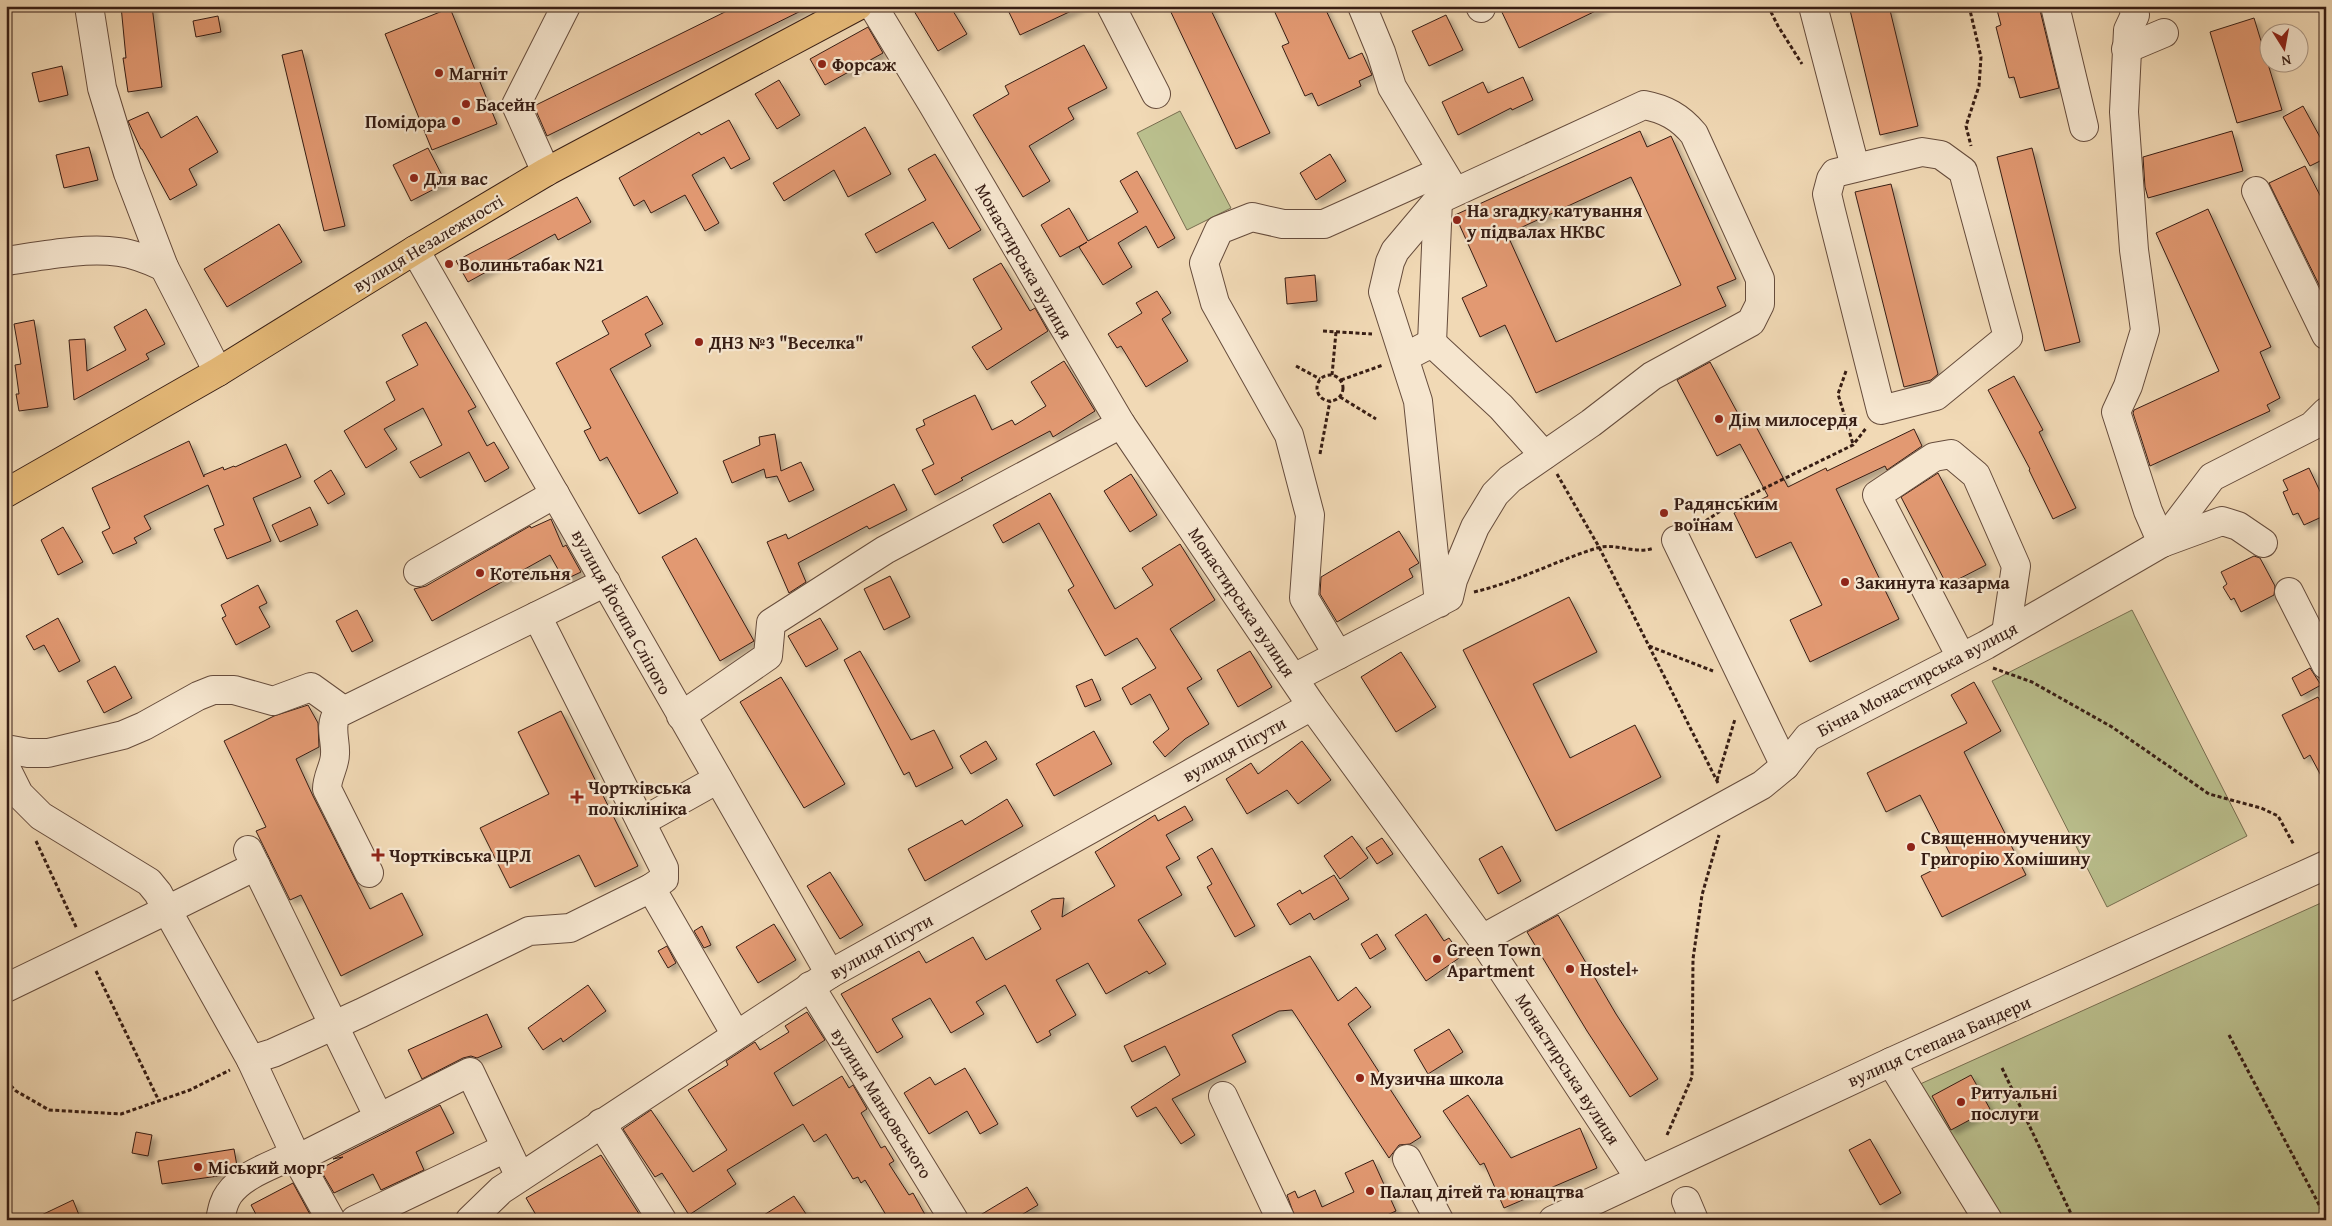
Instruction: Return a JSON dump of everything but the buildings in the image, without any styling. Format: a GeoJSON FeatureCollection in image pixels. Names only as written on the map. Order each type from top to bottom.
{"type":"FeatureCollection","features":[{"type":"Feature","properties":{"kind":"main road","name":"вулиця Незалежності"},"geometry":{"type":"LineString","coordinates":[[6,493],[218,372],[415,250],[546,172],[858,6]]}},
{"type":"Feature","properties":{"kind":"street"},"geometry":{"type":"LineString","coordinates":[[89,6],[102,88],[114,130],[164,267],[218,372]]}},
{"type":"Feature","properties":{"kind":"street"},"geometry":{"type":"LineString","coordinates":[[546,172],[516,104],[566,6]]}},
{"type":"Feature","properties":{"kind":"street","name":"Монастирська вулиця"},"geometry":{"type":"LineString","coordinates":[[872,6],[933,105],[1121,424],[1312,706],[1482,939],[1640,1179]]}},
{"type":"Feature","properties":{"kind":"street"},"geometry":{"type":"LineString","coordinates":[[1111,6],[1156,94]]}},
{"type":"Feature","properties":{"kind":"street"},"geometry":{"type":"LineString","coordinates":[[1362,6],[1381,52],[1392,88],[1445,188],[1432,343]]}},
{"type":"Feature","properties":{"kind":"street"},"geometry":{"type":"LineString","coordinates":[[1813,6],[1855,167]]}},
{"type":"Feature","properties":{"kind":"street"},"geometry":{"type":"LineString","coordinates":[[2055,6],[2084,127]]}},
{"type":"Feature","properties":{"kind":"street"},"geometry":{"type":"LineString","coordinates":[[2133,6],[2135,15],[2128,30],[2126,49],[2124,112],[2134,250],[2146,330],[2128,386],[2116,412],[2148,511],[2162,543],[2212,477],[2312,426],[2326,412]]}},
{"type":"Feature","properties":{"kind":"street"},"geometry":{"type":"LineString","coordinates":[[2126,49],[2164,33]]}},
{"type":"Feature","properties":{"kind":"street"},"geometry":{"type":"LineString","coordinates":[[1294,678],[1449,597],[1453,580],[1475,527],[1495,494],[1510,479],[1584,428],[1652,376],[1751,322],[1760,304],[1760,279],[1694,134],[1684,123],[1663,110],[1644,105],[1445,188],[1324,224],[1283,224],[1252,217],[1219,230],[1204,263],[1215,303],[1288,435],[1310,514],[1304,598],[1338,655]]}},
{"type":"Feature","properties":{"kind":"street"},"geometry":{"type":"LineString","coordinates":[[1922,152],[1941,155],[1962,171],[2008,337],[1936,396],[1881,410],[1827,194],[1828,186],[1835,172],[1855,167],[1922,152]]}},
{"type":"Feature","properties":{"kind":"street"},"geometry":{"type":"LineString","coordinates":[[1439,602],[1418,400],[1383,292],[1386,272],[1395,251],[1445,188]]}},
{"type":"Feature","properties":{"kind":"street"},"geometry":{"type":"LineString","coordinates":[[2256,191],[2326,335]]}},
{"type":"Feature","properties":{"kind":"street"},"geometry":{"type":"LineString","coordinates":[[6,261],[96,250],[119,252],[141,257],[164,267]]}},
{"type":"Feature","properties":{"kind":"street","name":"вулиця Йосипа Сліпого"},"geometry":{"type":"LineString","coordinates":[[415,250],[718,779],[820,980]]}},
{"type":"Feature","properties":{"kind":"street"},"geometry":{"type":"LineString","coordinates":[[1401,346],[1432,343],[1501,407],[1544,455]]}},
{"type":"Feature","properties":{"kind":"street"},"geometry":{"type":"LineString","coordinates":[[681,716],[768,656],[771,623],[885,550],[1121,424]]}},
{"type":"Feature","properties":{"kind":"street"},"geometry":{"type":"LineString","coordinates":[[1961,657],[1877,495],[1934,457],[1952,454],[1976,475],[2016,566],[2006,633]]}},
{"type":"Feature","properties":{"kind":"street"},"geometry":{"type":"LineString","coordinates":[[418,572],[555,494]]}},
{"type":"Feature","properties":{"kind":"street","name":"Бічна Монастирська вулиця"},"geometry":{"type":"LineString","coordinates":[[1482,939],[1723,792],[1762,785],[1785,766],[1808,737],[2006,633],[2162,543],[2222,521],[2238,526],[2263,543]]}},
{"type":"Feature","properties":{"kind":"street"},"geometry":{"type":"LineString","coordinates":[[1676,540],[1785,766]]}},
{"type":"Feature","properties":{"kind":"street"},"geometry":{"type":"LineString","coordinates":[[369,873],[327,789],[327,779],[335,756],[334,720],[337,714],[606,582]]}},
{"type":"Feature","properties":{"kind":"street"},"geometry":{"type":"LineString","coordinates":[[2289,592],[2326,665]]}},
{"type":"Feature","properties":{"kind":"street"},"geometry":{"type":"LineString","coordinates":[[251,1060],[334,1025],[529,931],[570,928],[651,888],[664,879],[665,873],[641,822],[536,616]]}},
{"type":"Feature","properties":{"kind":"street"},"geometry":{"type":"LineString","coordinates":[[6,749],[28,753],[48,753],[117,736],[144,726],[206,692],[220,689],[234,690],[273,701],[311,687],[343,710]]}},
{"type":"Feature","properties":{"kind":"street","name":"вулиця Пігути"},"geometry":{"type":"LineString","coordinates":[[470,1220],[501,1190],[520,1176],[820,980],[1312,706]]}},
{"type":"Feature","properties":{"kind":"street"},"geometry":{"type":"LineString","coordinates":[[6,768],[19,794],[31,807],[52,823],[149,882],[158,892],[251,1060],[296,1156],[331,1220]]}},
{"type":"Feature","properties":{"kind":"street"},"geometry":{"type":"LineString","coordinates":[[641,822],[718,779]]}},
{"type":"Feature","properties":{"kind":"street"},"geometry":{"type":"LineString","coordinates":[[6,988],[167,910],[252,858],[379,1118]]}},
{"type":"Feature","properties":{"kind":"street","name":"вулиця Степана Бандери"},"geometry":{"type":"LineString","coordinates":[[1553,1220],[1890,1062],[2326,865]]}},
{"type":"Feature","properties":{"kind":"street"},"geometry":{"type":"LineString","coordinates":[[651,888],[736,1035]]}},
{"type":"Feature","properties":{"kind":"street","name":"вулиця Маньовського"},"geometry":{"type":"LineString","coordinates":[[820,980],[954,1220]]}},
{"type":"Feature","properties":{"kind":"street"},"geometry":{"type":"LineString","coordinates":[[1890,1062],[1988,1220]]}},
{"type":"Feature","properties":{"kind":"street"},"geometry":{"type":"LineString","coordinates":[[220,1220],[224,1204],[235,1187],[243,1180],[379,1118],[470,1072],[520,1176]]}},
{"type":"Feature","properties":{"kind":"street"},"geometry":{"type":"LineString","coordinates":[[1223,1096],[1281,1220]]}},
{"type":"Feature","properties":{"kind":"street"},"geometry":{"type":"LineString","coordinates":[[601,1123],[662,1220]]}},
{"type":"Feature","properties":{"kind":"street"},"geometry":{"type":"LineString","coordinates":[[355,1220],[506,1148]]}},
{"type":"Feature","properties":{"kind":"street"},"geometry":{"type":"LineString","coordinates":[[1407,1159],[1439,1220]]}},
{"type":"Feature","properties":{"kind":"path"},"geometry":{"type":"LineString","coordinates":[[1962,171],[1972,151],[1966,126],[1976,98],[1981,72],[1981,58],[1969,6]]}},
{"type":"Feature","properties":{"kind":"path"},"geometry":{"type":"LineString","coordinates":[[1322,331],[1336,332],[1401,346]]}},
{"type":"Feature","properties":{"kind":"path"},"geometry":{"type":"LineString","coordinates":[[1332,374],[1336,332]]}},
{"type":"Feature","properties":{"kind":"path"},"geometry":{"type":"LineString","coordinates":[[1341,380],[1401,346]]}},
{"type":"Feature","properties":{"kind":"path"},"geometry":{"type":"LineString","coordinates":[[1296,366],[1320,379]]}},
{"type":"Feature","properties":{"kind":"path"},"geometry":{"type":"LineString","coordinates":[[1848,367],[1838,394],[1853,445]]}},
{"type":"Feature","properties":{"kind":"path"},"geometry":{"type":"LineString","coordinates":[[1332,374],[1341,380],[1343,392],[1340,397],[1330,401],[1320,397],[1317,385],[1320,379],[1332,374]]}},
{"type":"Feature","properties":{"kind":"path"},"geometry":{"type":"LineString","coordinates":[[1340,397],[1376,419]]}},
{"type":"Feature","properties":{"kind":"path"},"geometry":{"type":"LineString","coordinates":[[1544,455],[1565,485],[1597,542],[1723,792]]}},
{"type":"Feature","properties":{"kind":"path"},"geometry":{"type":"LineString","coordinates":[[1650,646],[1746,684],[1702,895],[1693,959],[1692,1077],[1667,1135]]}},
{"type":"Feature","properties":{"kind":"path"},"geometry":{"type":"LineString","coordinates":[[1987,666],[2032,682],[2112,727],[2209,794],[2261,808],[2278,816],[2294,845]]}},
{"type":"Feature","properties":{"kind":"path"},"geometry":{"type":"LineString","coordinates":[[2229,1036],[2325,1213],[2312,1220]]}},
{"type":"Feature","properties":{"kind":"path"},"geometry":{"type":"LineString","coordinates":[[6,1081],[16,1091],[49,1110],[121,1114],[190,1090],[251,1060]]}},
{"type":"Feature","properties":{"kind":"path"},"geometry":{"type":"LineString","coordinates":[[2002,1068],[2074,1220]]}},
{"type":"Feature","properties":{"kind":"green space"},"geometry":{"type":"Polygon","coordinates":[[[1180,111],[1231,208],[1187,230],[1137,133],[1180,111]]]}},
{"type":"Feature","properties":{"kind":"green space"},"geometry":{"type":"Polygon","coordinates":[[[2132,610],[2247,836],[2107,907],[1992,681],[2132,610]]]}},
{"type":"Feature","properties":{"kind":"green space"},"geometry":{"type":"Polygon","coordinates":[[[2321,903],[2326,912],[2326,1220],[2000,1220],[1918,1085],[2321,903]]]}},
{"type":"Feature","properties":{"kind":"place","name":"Форсаж"},"geometry":{"type":"Point","coordinates":[822,64]}},
{"type":"Feature","properties":{"kind":"place","name":"Магніт"},"geometry":{"type":"Point","coordinates":[439,73]}},
{"type":"Feature","properties":{"kind":"place","name":"Басейн"},"geometry":{"type":"Point","coordinates":[466,104]}},
{"type":"Feature","properties":{"kind":"place","name":"Помідора"},"geometry":{"type":"Point","coordinates":[456,121]}},
{"type":"Feature","properties":{"kind":"place","name":"Для вас"},"geometry":{"type":"Point","coordinates":[414,178]}},
{"type":"Feature","properties":{"kind":"place","name":"На згадку катування у підвалах НКВС"},"geometry":{"type":"Point","coordinates":[1457,220]}},
{"type":"Feature","properties":{"kind":"place","name":"Волиньтабак N21"},"geometry":{"type":"Point","coordinates":[449,264]}},
{"type":"Feature","properties":{"kind":"place","name":"ДНЗ №3 \"Веселка\""},"geometry":{"type":"Point","coordinates":[699,342]}},
{"type":"Feature","properties":{"kind":"place","name":"Дім милосердя"},"geometry":{"type":"Point","coordinates":[1719,419]}},
{"type":"Feature","properties":{"kind":"place","name":"Радянським воїнам"},"geometry":{"type":"Point","coordinates":[1664,513]}},
{"type":"Feature","properties":{"kind":"place","name":"Котельня"},"geometry":{"type":"Point","coordinates":[480,573]}},
{"type":"Feature","properties":{"kind":"place","name":"Закинута казарма"},"geometry":{"type":"Point","coordinates":[1845,582]}},
{"type":"Feature","properties":{"kind":"place","name":"Чортківська поліклініка"},"geometry":{"type":"Point","coordinates":[577,797]}},
{"type":"Feature","properties":{"kind":"place","name":"Священномученику Григорію Хомішину"},"geometry":{"type":"Point","coordinates":[1911,847]}},
{"type":"Feature","properties":{"kind":"place","name":"Чортківська ЦРЛ"},"geometry":{"type":"Point","coordinates":[378,855]}},
{"type":"Feature","properties":{"kind":"place","name":"Green Town Apartment"},"geometry":{"type":"Point","coordinates":[1437,959]}},
{"type":"Feature","properties":{"kind":"place","name":"Hostel+"},"geometry":{"type":"Point","coordinates":[1570,969]}},
{"type":"Feature","properties":{"kind":"place","name":"Музична школа"},"geometry":{"type":"Point","coordinates":[1360,1078]}},
{"type":"Feature","properties":{"kind":"place","name":"Ритуальні послуги"},"geometry":{"type":"Point","coordinates":[1961,1102]}},
{"type":"Feature","properties":{"kind":"place","name":"Міський морг"},"geometry":{"type":"Point","coordinates":[198,1167]}},
{"type":"Feature","properties":{"kind":"place","name":"Палац дітей та юнацтва"},"geometry":{"type":"Point","coordinates":[1370,1191]}}]}
